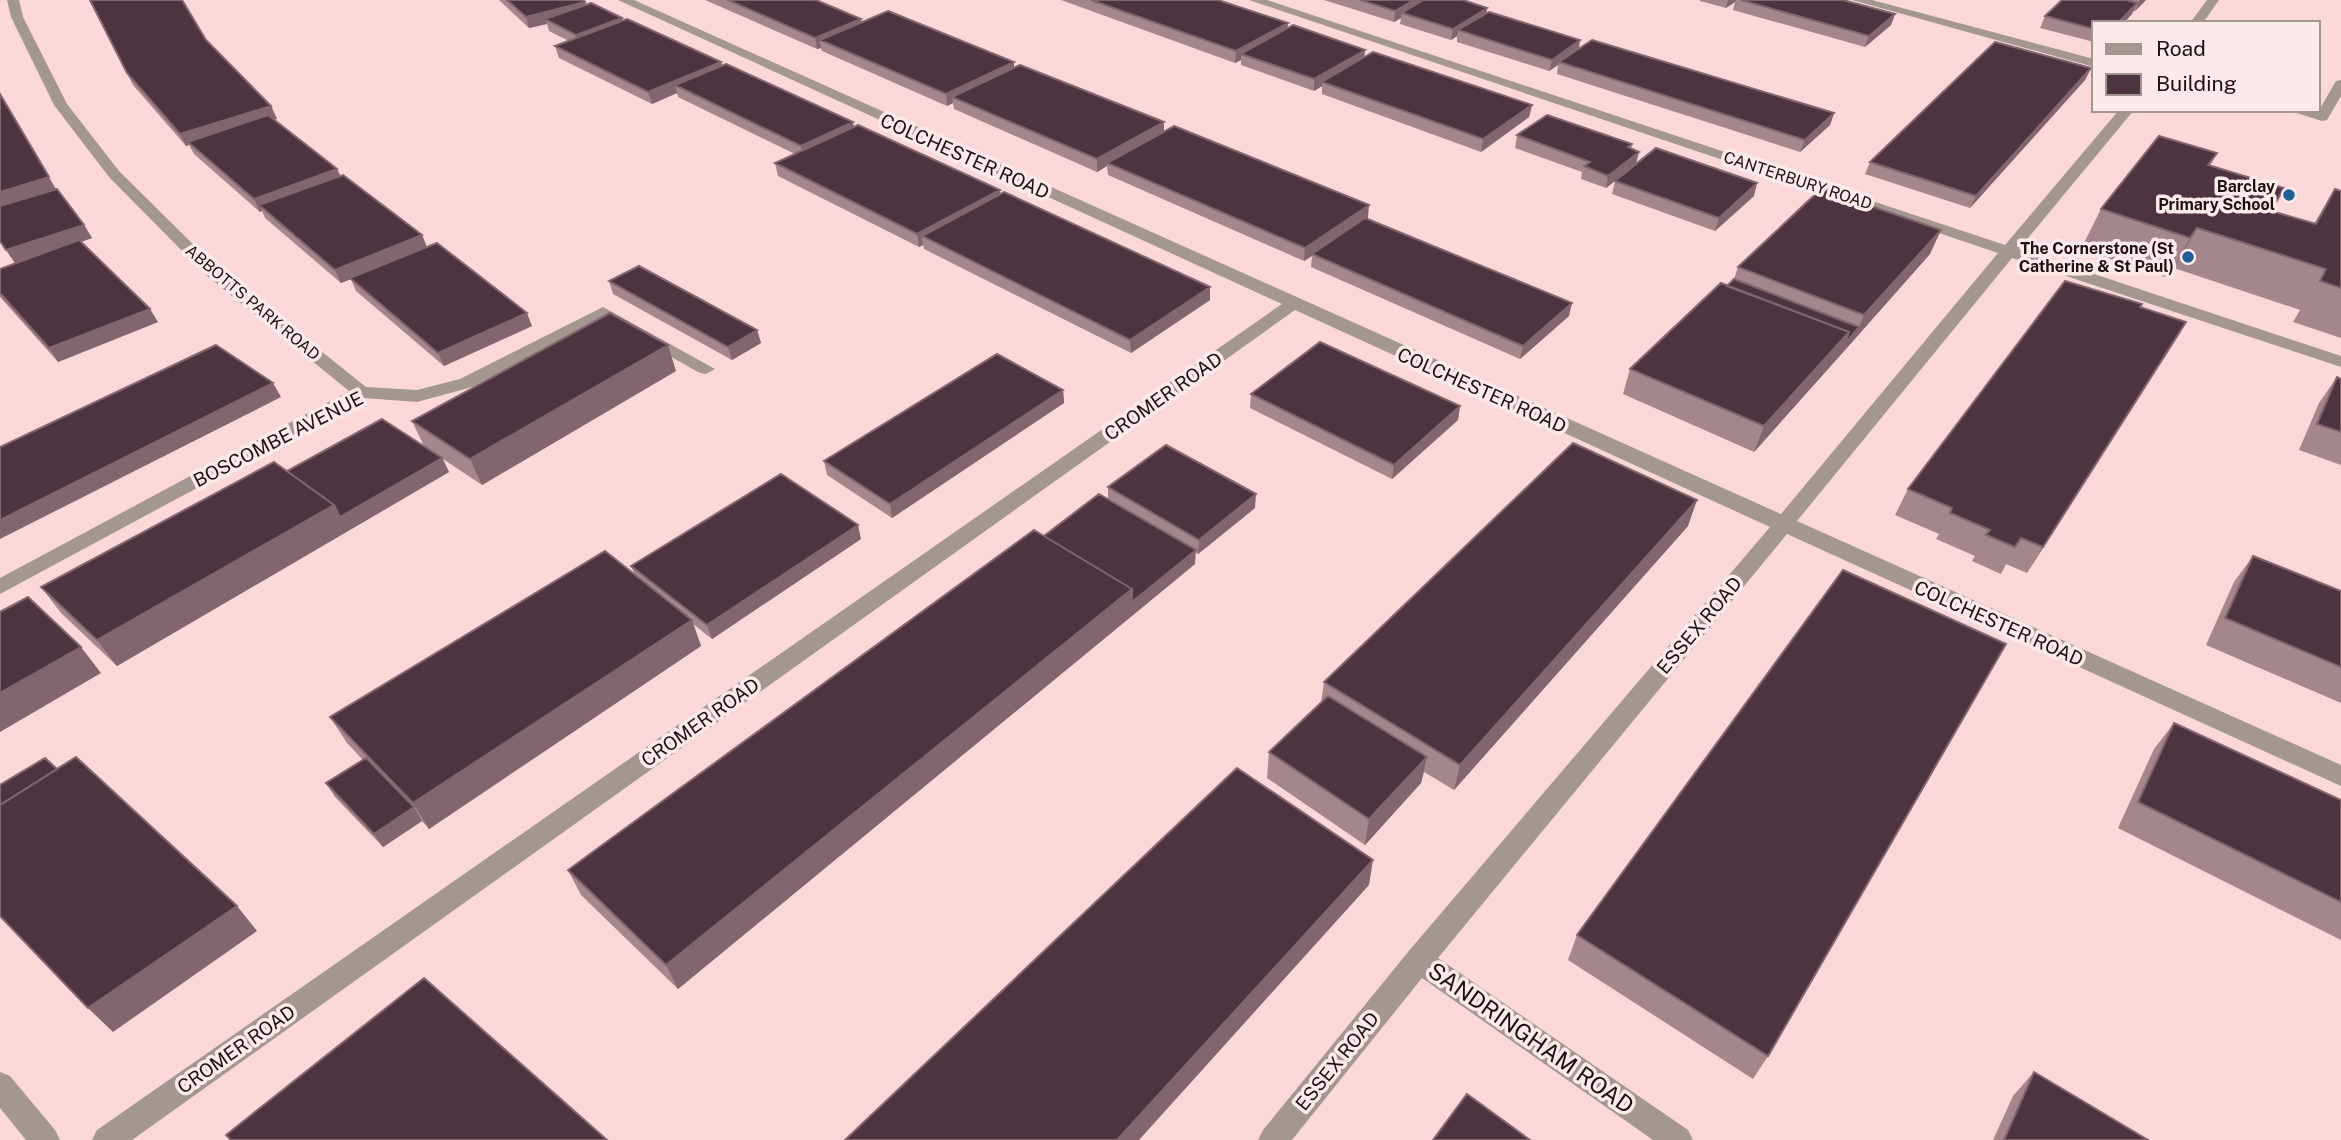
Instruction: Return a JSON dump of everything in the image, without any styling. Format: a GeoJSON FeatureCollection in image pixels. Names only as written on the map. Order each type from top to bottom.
{"type":"FeatureCollection","features":[{"type":"Feature","properties":{"kind":"street","name":"ABBOTTS PARK ROAD"},"geometry":{"type":"LineString","coordinates":[[13,0],[17,17],[61,105],[114,174],[211,271],[361,392]]}},
{"type":"Feature","properties":{"kind":"street","name":"COLCHESTER ROAD"},"geometry":{"type":"LineString","coordinates":[[626,0],[1783,526],[2341,776]]}},
{"type":"Feature","properties":{"kind":"street","name":"CANTERBURY ROAD"},"geometry":{"type":"LineString","coordinates":[[1255,0],[2341,362]]}},
{"type":"Feature","properties":{"kind":"street"},"geometry":{"type":"LineString","coordinates":[[1858,0],[2092,63]]}},
{"type":"Feature","properties":{"kind":"street"},"geometry":{"type":"LineString","coordinates":[[2197,21],[2213,0]]}},
{"type":"Feature","properties":{"kind":"street"},"geometry":{"type":"LineString","coordinates":[[2302,112],[2322,117],[2341,85]]}},
{"type":"Feature","properties":{"kind":"street","name":"ESSEX ROAD"},"geometry":{"type":"LineString","coordinates":[[1273,1140],[1418,960],[1783,526],[2007,250],[2125,112]]}},
{"type":"Feature","properties":{"kind":"street","name":"CROMER ROAD"},"geometry":{"type":"LineString","coordinates":[[107,1140],[1293,304]]}},
{"type":"Feature","properties":{"kind":"street","name":"BOSCOMBE AVENUE"},"geometry":{"type":"LineString","coordinates":[[0,587],[361,392],[417,396],[466,383],[603,312],[706,369]]}},
{"type":"Feature","properties":{"kind":"street","name":"SANDRINGHAM ROAD"},"geometry":{"type":"LineString","coordinates":[[1418,960],[1678,1140]]}},
{"type":"Feature","properties":{"kind":"street"},"geometry":{"type":"LineString","coordinates":[[0,1086],[45,1140]]}},
{"type":"Feature","properties":{"kind":"building"},"geometry":{"type":"Polygon","coordinates":[[[90,0],[182,0],[206,40],[271,106],[180,134],[127,73],[90,0]]]}},
{"type":"Feature","properties":{"kind":"building"},"geometry":{"type":"Polygon","coordinates":[[[507,0],[583,0],[585,2],[526,17],[507,0]]]}},
{"type":"Feature","properties":{"kind":"building"},"geometry":{"type":"Polygon","coordinates":[[[728,0],[816,0],[861,19],[815,38],[728,0]]]}},
{"type":"Feature","properties":{"kind":"building"},"geometry":{"type":"Polygon","coordinates":[[[1091,0],[1218,0],[1288,23],[1236,51],[1091,0]]]}},
{"type":"Feature","properties":{"kind":"building"},"geometry":{"type":"Polygon","coordinates":[[[1360,0],[1414,0],[1395,11],[1360,0]]]}},
{"type":"Feature","properties":{"kind":"building"},"geometry":{"type":"Polygon","coordinates":[[[1423,0],[1463,0],[1487,8],[1453,29],[1402,13],[1423,0]]]}},
{"type":"Feature","properties":{"kind":"building"},"geometry":{"type":"Polygon","coordinates":[[[1741,0],[1843,0],[1895,14],[1869,36],[1741,0]]]}},
{"type":"Feature","properties":{"kind":"building"},"geometry":{"type":"Polygon","coordinates":[[[2062,0],[2127,0],[2137,3],[2120,21],[2092,21],[2092,28],[2045,16],[2062,0]]]}},
{"type":"Feature","properties":{"kind":"building"},"geometry":{"type":"Polygon","coordinates":[[[591,3],[622,18],[576,35],[545,19],[591,3]]]}},
{"type":"Feature","properties":{"kind":"building"},"geometry":{"type":"Polygon","coordinates":[[[888,11],[1014,62],[946,94],[820,40],[888,11]]]}},
{"type":"Feature","properties":{"kind":"building"},"geometry":{"type":"Polygon","coordinates":[[[1489,12],[1580,40],[1552,60],[1458,30],[1489,12]]]}},
{"type":"Feature","properties":{"kind":"building"},"geometry":{"type":"Polygon","coordinates":[[[627,19],[721,62],[648,92],[555,46],[627,19]]]}},
{"type":"Feature","properties":{"kind":"building"},"geometry":{"type":"Polygon","coordinates":[[[1293,25],[1365,50],[1314,79],[1241,54],[1293,25]]]}},
{"type":"Feature","properties":{"kind":"building"},"geometry":{"type":"Polygon","coordinates":[[[1592,40],[1834,113],[1805,140],[1559,62],[1592,40]]]}},
{"type":"Feature","properties":{"kind":"building"},"geometry":{"type":"Polygon","coordinates":[[[1995,42],[2091,68],[1976,196],[1870,162],[1995,42]]]}},
{"type":"Feature","properties":{"kind":"building"},"geometry":{"type":"Polygon","coordinates":[[[1373,52],[1532,105],[1483,139],[1322,82],[1373,52]]]}},
{"type":"Feature","properties":{"kind":"building"},"geometry":{"type":"Polygon","coordinates":[[[726,64],[853,122],[801,146],[675,85],[726,64]]]}},
{"type":"Feature","properties":{"kind":"building"},"geometry":{"type":"Polygon","coordinates":[[[1020,65],[1164,122],[1097,159],[952,97],[1020,65]]]}},
{"type":"Feature","properties":{"kind":"building"},"geometry":{"type":"Polygon","coordinates":[[[0,94],[49,177],[0,192],[0,94]]]}},
{"type":"Feature","properties":{"kind":"building"},"geometry":{"type":"Polygon","coordinates":[[[268,115],[337,169],[254,199],[188,142],[268,115]]]}},
{"type":"Feature","properties":{"kind":"building"},"geometry":{"type":"Polygon","coordinates":[[[1547,115],[1632,144],[1628,147],[1639,152],[1608,176],[1584,166],[1590,162],[1517,135],[1547,115]]]}},
{"type":"Feature","properties":{"kind":"building"},"geometry":{"type":"Polygon","coordinates":[[[858,125],[1000,190],[917,234],[775,163],[858,125]]]}},
{"type":"Feature","properties":{"kind":"building"},"geometry":{"type":"Polygon","coordinates":[[[1174,126],[1369,205],[1305,248],[1107,163],[1174,126]]]}},
{"type":"Feature","properties":{"kind":"building"},"geometry":{"type":"Polygon","coordinates":[[[2159,136],[2217,153],[2208,165],[2284,188],[2271,211],[2316,224],[2335,189],[2341,191],[2341,288],[2320,281],[2326,269],[2197,228],[2190,238],[2101,209],[2159,136]]]}},
{"type":"Feature","properties":{"kind":"building"},"geometry":{"type":"Polygon","coordinates":[[[1656,148],[1757,183],[1719,218],[1615,181],[1656,148]]]}},
{"type":"Feature","properties":{"kind":"building"},"geometry":{"type":"Polygon","coordinates":[[[343,175],[422,235],[335,270],[259,205],[343,175]]]}},
{"type":"Feature","properties":{"kind":"building"},"geometry":{"type":"Polygon","coordinates":[[[57,189],[84,225],[6,250],[0,241],[0,206],[57,189]]]}},
{"type":"Feature","properties":{"kind":"building"},"geometry":{"type":"Polygon","coordinates":[[[1821,189],[1941,230],[1864,315],[1738,267],[1821,189]]]}},
{"type":"Feature","properties":{"kind":"building"},"geometry":{"type":"Polygon","coordinates":[[[1004,192],[1210,287],[1130,340],[922,236],[1004,192]]]}},
{"type":"Feature","properties":{"kind":"building"},"geometry":{"type":"Polygon","coordinates":[[[1365,218],[1572,303],[1523,346],[1312,254],[1365,218]]]}},
{"type":"Feature","properties":{"kind":"building"},"geometry":{"type":"Polygon","coordinates":[[[79,240],[150,309],[49,348],[0,293],[0,269],[79,240]]]}},
{"type":"Feature","properties":{"kind":"building"},"geometry":{"type":"Polygon","coordinates":[[[437,243],[527,313],[438,353],[350,278],[437,243]]]}},
{"type":"Feature","properties":{"kind":"building"},"geometry":{"type":"Polygon","coordinates":[[[639,266],[757,330],[728,347],[609,281],[639,266]]]}},
{"type":"Feature","properties":{"kind":"building"},"geometry":{"type":"Polygon","coordinates":[[[1734,279],[1859,327],[1845,344],[1849,332],[1727,286],[1734,279]]]}},
{"type":"Feature","properties":{"kind":"building"},"geometry":{"type":"Polygon","coordinates":[[[2065,281],[2142,304],[2140,307],[2186,322],[2043,547],[2021,538],[2015,547],[1986,535],[1990,530],[1950,513],[1952,508],[1908,489],[2065,281]]]}},
{"type":"Feature","properties":{"kind":"building"},"geometry":{"type":"Polygon","coordinates":[[[1721,283],[1849,332],[1764,426],[1630,369],[1721,283]]]}},
{"type":"Feature","properties":{"kind":"building"},"geometry":{"type":"Polygon","coordinates":[[[610,313],[668,345],[470,459],[412,421],[610,313]]]}},
{"type":"Feature","properties":{"kind":"building"},"geometry":{"type":"Polygon","coordinates":[[[1320,342],[1460,406],[1394,465],[1251,394],[1320,342]]]}},
{"type":"Feature","properties":{"kind":"building"},"geometry":{"type":"Polygon","coordinates":[[[216,345],[273,383],[0,520],[0,447],[216,345]]]}},
{"type":"Feature","properties":{"kind":"building"},"geometry":{"type":"Polygon","coordinates":[[[997,354],[1063,390],[890,504],[824,461],[997,354]]]}},
{"type":"Feature","properties":{"kind":"building"},"geometry":{"type":"Polygon","coordinates":[[[2337,377],[2341,379],[2341,432],[2317,424],[2337,377]]]}},
{"type":"Feature","properties":{"kind":"building"},"geometry":{"type":"Polygon","coordinates":[[[382,419],[442,458],[340,517],[334,505],[287,471],[382,419]]]}},
{"type":"Feature","properties":{"kind":"building"},"geometry":{"type":"Polygon","coordinates":[[[1573,443],[1697,500],[1460,765],[1324,682],[1573,443]]]}},
{"type":"Feature","properties":{"kind":"building"},"geometry":{"type":"Polygon","coordinates":[[[1166,445],[1256,494],[1199,540],[1108,487],[1166,445]]]}},
{"type":"Feature","properties":{"kind":"building"},"geometry":{"type":"Polygon","coordinates":[[[274,462],[334,505],[97,640],[41,587],[274,462]]]}},
{"type":"Feature","properties":{"kind":"building"},"geometry":{"type":"Polygon","coordinates":[[[781,474],[858,525],[707,625],[631,566],[781,474]]]}},
{"type":"Feature","properties":{"kind":"building"},"geometry":{"type":"Polygon","coordinates":[[[1099,494],[1196,550],[1132,602],[1132,589],[1044,536],[1099,494]]]}},
{"type":"Feature","properties":{"kind":"building"},"geometry":{"type":"Polygon","coordinates":[[[1034,530],[1132,589],[666,965],[568,870],[1034,530]]]}},
{"type":"Feature","properties":{"kind":"building"},"geometry":{"type":"Polygon","coordinates":[[[605,551],[692,620],[413,803],[330,717],[605,551]]]}},
{"type":"Feature","properties":{"kind":"building"},"geometry":{"type":"Polygon","coordinates":[[[2253,556],[2341,591],[2341,667],[2225,618],[2253,556]]]}},
{"type":"Feature","properties":{"kind":"building"},"geometry":{"type":"Polygon","coordinates":[[[1843,570],[2006,644],[1768,1056],[1577,935],[1843,570]]]}},
{"type":"Feature","properties":{"kind":"building"},"geometry":{"type":"Polygon","coordinates":[[[28,597],[81,647],[0,693],[0,612],[28,597]]]}},
{"type":"Feature","properties":{"kind":"building"},"geometry":{"type":"Polygon","coordinates":[[[1328,696],[1427,757],[1369,819],[1269,752],[1328,696]]]}},
{"type":"Feature","properties":{"kind":"building"},"geometry":{"type":"Polygon","coordinates":[[[2174,723],[2341,800],[2341,902],[2138,802],[2174,723]]]}},
{"type":"Feature","properties":{"kind":"building"},"geometry":{"type":"Polygon","coordinates":[[[76,757],[237,906],[88,1008],[0,916],[0,805],[76,757]]]}},
{"type":"Feature","properties":{"kind":"building"},"geometry":{"type":"Polygon","coordinates":[[[45,758],[57,769],[0,805],[0,785],[45,758]]]}},
{"type":"Feature","properties":{"kind":"building"},"geometry":{"type":"Polygon","coordinates":[[[366,758],[414,807],[374,834],[326,783],[366,758]]]}},
{"type":"Feature","properties":{"kind":"building"},"geometry":{"type":"Polygon","coordinates":[[[1237,768],[1373,860],[1117,1140],[845,1140],[1237,768]]]}},
{"type":"Feature","properties":{"kind":"building"},"geometry":{"type":"Polygon","coordinates":[[[424,978],[607,1140],[231,1140],[226,1135],[424,978]]]}},
{"type":"Feature","properties":{"kind":"building"},"geometry":{"type":"Polygon","coordinates":[[[2034,1072],[2148,1140],[2004,1140],[2034,1072]]]}},
{"type":"Feature","properties":{"kind":"building"},"geometry":{"type":"Polygon","coordinates":[[[1467,1094],[1530,1140],[1433,1140],[1467,1094]]]}},
{"type":"Feature","properties":{"kind":"place","name":"Barclay Primary School"},"geometry":{"type":"Point","coordinates":[2289,195]}},
{"type":"Feature","properties":{"kind":"place","name":"The Cornerstone (St Catherine & St Paul)"},"geometry":{"type":"Point","coordinates":[2188,257]}}]}
